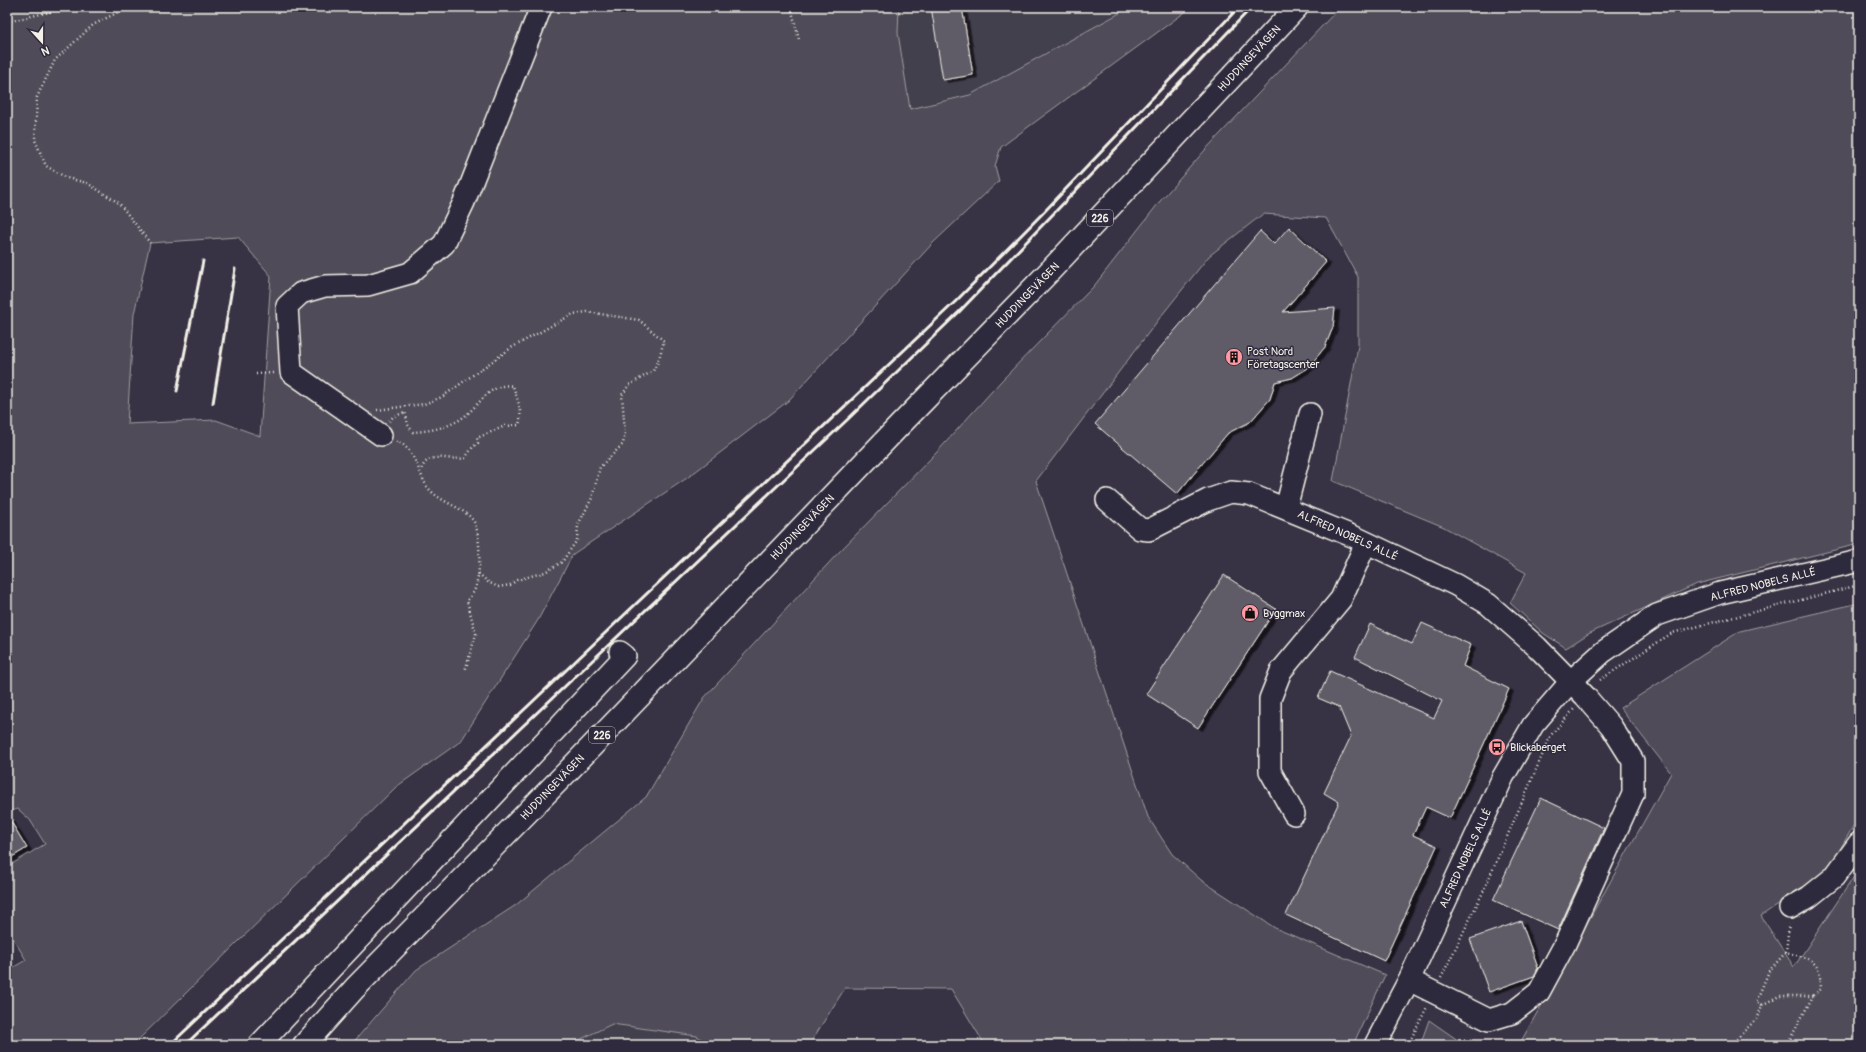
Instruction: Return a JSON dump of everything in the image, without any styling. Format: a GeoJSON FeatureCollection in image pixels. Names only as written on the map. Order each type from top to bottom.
{"type":"FeatureCollection","features":[{"type":"Feature","properties":{"kind":"main road","name":"HUDDINGEVÄGEN"},"geometry":{"type":"LineString","coordinates":[[304,1045],[355,988],[564,775],[905,419],[1048,273],[1296,7]]}},
{"type":"Feature","properties":{"kind":"street"},"geometry":{"type":"LineString","coordinates":[[384,436],[286,372],[287,306],[301,293],[325,286],[368,285],[410,273],[444,244],[464,202],[541,7]]}},
{"type":"Feature","properties":{"kind":"street"},"geometry":{"type":"LineString","coordinates":[[1286,508],[1310,414]]}},
{"type":"Feature","properties":{"kind":"street","name":"ALFRED NOBELS ALLÉ"},"geometry":{"type":"LineString","coordinates":[[1106,500],[1140,529],[1149,530],[1208,500],[1231,492],[1249,494],[1286,508],[1366,542],[1456,585],[1488,604],[1537,647],[1571,681]]}},
{"type":"Feature","properties":{"kind":"street"},"geometry":{"type":"LineString","coordinates":[[1294,814],[1270,771],[1270,699],[1281,671],[1341,599],[1366,542]]}},
{"type":"Feature","properties":{"kind":"street","name":"ALFRED NOBELS ALLÉ"},"geometry":{"type":"LineString","coordinates":[[1375,1045],[1409,980],[1503,777],[1533,725],[1571,681],[1603,652],[1657,615],[1720,592],[1859,561]]}},
{"type":"Feature","properties":{"kind":"street"},"geometry":{"type":"LineString","coordinates":[[259,1045],[625,656],[620,652]]}},
{"type":"Feature","properties":{"kind":"street"},"geometry":{"type":"LineString","coordinates":[[1409,980],[1489,1020],[1512,1013],[1539,992],[1565,944],[1632,794],[1633,761],[1611,726],[1571,681]]}},
{"type":"Feature","properties":{"kind":"street"},"geometry":{"type":"LineString","coordinates":[[1790,908],[1809,897],[1834,877],[1859,843]]}},
{"type":"Feature","properties":{"kind":"path"},"geometry":{"type":"LineString","coordinates":[[7,22],[70,7]]}},
{"type":"Feature","properties":{"kind":"path"},"geometry":{"type":"LineString","coordinates":[[128,7],[93,25],[55,60],[37,98],[35,140],[46,166],[67,178],[87,183],[119,203],[150,243]]}},
{"type":"Feature","properties":{"kind":"path"},"geometry":{"type":"LineString","coordinates":[[188,7],[203,7]]}},
{"type":"Feature","properties":{"kind":"path"},"geometry":{"type":"LineString","coordinates":[[791,7],[799,40]]}},
{"type":"Feature","properties":{"kind":"path"},"geometry":{"type":"LineString","coordinates":[[350,414],[424,404],[442,397],[511,348],[573,314],[587,312],[640,320],[664,341],[658,362],[653,371],[629,385],[622,395],[625,433],[623,444],[600,467],[592,498],[578,525],[577,540],[562,562],[545,572],[517,580],[510,586],[498,587],[488,582],[478,573]]}},
{"type":"Feature","properties":{"kind":"path"},"geometry":{"type":"LineString","coordinates":[[256,374],[286,372]]}},
{"type":"Feature","properties":{"kind":"path"},"geometry":{"type":"LineString","coordinates":[[421,471],[423,464],[431,458],[465,458],[472,447],[478,443],[478,438],[505,426],[519,425],[521,420],[520,404],[513,386],[508,385],[492,389],[465,416],[433,431],[413,432],[408,425],[405,412],[393,417],[389,421],[384,436],[402,443],[418,464],[426,485],[439,499],[458,508],[473,520],[479,535],[477,581],[474,591],[467,601],[476,634],[465,671]]}},
{"type":"Feature","properties":{"kind":"path"},"geometry":{"type":"LineString","coordinates":[[1408,1045],[1484,890],[1551,735],[1597,682],[1672,633],[1859,585]]}},
{"type":"Feature","properties":{"kind":"path"},"geometry":{"type":"LineString","coordinates":[[1762,1005],[1756,1002],[1768,970],[1786,952],[1790,908]]}},
{"type":"Feature","properties":{"kind":"path"},"geometry":{"type":"LineString","coordinates":[[1786,952],[1812,960],[1820,972],[1821,990],[1813,996],[1787,1045]]}},
{"type":"Feature","properties":{"kind":"path"},"geometry":{"type":"LineString","coordinates":[[1731,1045],[1758,1017],[1762,1005],[1779,996],[1813,996]]}},
{"type":"Feature","properties":{"kind":"shaded area"},"geometry":{"type":"Polygon","coordinates":[[[7,7],[899,7],[898,33],[910,109],[970,95],[1118,14],[1128,7],[1192,7],[1001,147],[995,166],[999,181],[933,243],[788,401],[687,478],[573,554],[538,620],[461,741],[396,787],[133,1045],[7,1045],[7,971],[26,960],[7,928],[7,867],[45,844],[30,820],[18,809],[7,812],[7,7]],[[238,237],[150,243],[134,314],[127,424],[216,420],[260,436],[271,276],[238,237]]]}},
{"type":"Feature","properties":{"kind":"shaded area"},"geometry":{"type":"Polygon","coordinates":[[[899,7],[1128,7],[1118,14],[970,95],[910,109],[898,33],[899,7]]]}},
{"type":"Feature","properties":{"kind":"shaded area"},"geometry":{"type":"Polygon","coordinates":[[[1340,7],[1859,7],[1859,544],[1697,584],[1588,634],[1566,648],[1543,633],[1510,603],[1526,573],[1444,527],[1333,481],[1358,346],[1358,277],[1326,218],[1263,214],[1209,256],[1162,315],[1036,481],[1148,817],[1172,854],[1201,880],[1275,928],[1385,975],[1353,1045],[985,1045],[951,989],[845,988],[809,1045],[710,1045],[697,1036],[612,1024],[569,1045],[351,1045],[416,970],[516,905],[646,797],[704,698],[839,552],[937,452],[1002,380],[1094,286],[1161,200],[1206,149],[1340,7]]]}},
{"type":"Feature","properties":{"kind":"shaded area"},"geometry":{"type":"Polygon","coordinates":[[[1859,603],[1859,816],[1828,870],[1761,916],[1794,967],[1859,869],[1859,1045],[1519,1045],[1671,773],[1620,708],[1740,631],[1859,603]]]}},
{"type":"Feature","properties":{"kind":"shaded area"},"geometry":{"type":"Polygon","coordinates":[[[1429,1020],[1465,1045],[1420,1045],[1429,1020]]]}},
{"type":"Feature","properties":{"kind":"shaded area"},"geometry":{"type":"Polygon","coordinates":[[[612,1024],[697,1036],[710,1045],[569,1045],[612,1024]]]}},
{"type":"Feature","properties":{"kind":"building"},"geometry":{"type":"Polygon","coordinates":[[[931,7],[962,7],[973,75],[943,80],[931,7]]]}},
{"type":"Feature","properties":{"kind":"building","name":"Post Nord Företagscenter"},"geometry":{"type":"Polygon","coordinates":[[[1289,227],[1326,262],[1283,312],[1335,308],[1333,327],[1325,347],[1308,368],[1292,378],[1275,382],[1270,399],[1250,422],[1228,433],[1177,494],[1095,424],[1260,231],[1274,244],[1289,227]]]}},
{"type":"Feature","properties":{"kind":"building"},"geometry":{"type":"Polygon","coordinates":[[[1224,575],[1276,609],[1198,728],[1146,694],[1224,575]]]}},
{"type":"Feature","properties":{"kind":"building"},"geometry":{"type":"Polygon","coordinates":[[[1422,623],[1471,645],[1463,666],[1509,689],[1450,818],[1426,807],[1413,835],[1437,846],[1384,961],[1286,915],[1339,802],[1324,793],[1351,736],[1339,707],[1318,698],[1330,671],[1434,718],[1442,701],[1355,657],[1370,624],[1412,644],[1422,623]]]}},
{"type":"Feature","properties":{"kind":"building"},"geometry":{"type":"Polygon","coordinates":[[[1541,798],[1604,828],[1558,930],[1493,900],[1541,798]]]}},
{"type":"Feature","properties":{"kind":"building"},"geometry":{"type":"Polygon","coordinates":[[[7,815],[27,848],[7,860],[7,815]]]}},
{"type":"Feature","properties":{"kind":"building"},"geometry":{"type":"Polygon","coordinates":[[[1521,921],[1538,968],[1534,976],[1489,992],[1470,939],[1521,921]]]}},
{"type":"Feature","properties":{"kind":"railway"},"geometry":{"type":"LineString","coordinates":[[170,1045],[956,301],[1044,212],[1239,7]]}},
{"type":"Feature","properties":{"kind":"railway"},"geometry":{"type":"LineString","coordinates":[[185,1045],[847,420],[960,311],[1252,7]]}},
{"type":"Feature","properties":{"kind":"railway"},"geometry":{"type":"LineString","coordinates":[[177,391],[203,261]]}},
{"type":"Feature","properties":{"kind":"railway"},"geometry":{"type":"LineString","coordinates":[[213,403],[235,269]]}},
{"type":"Feature","properties":{"kind":"place","name":"Post Nord Företagscenter"},"geometry":{"type":"Point","coordinates":[1234,357]}},
{"type":"Feature","properties":{"kind":"place","name":"Byggmax"},"geometry":{"type":"Point","coordinates":[1250,613]}},
{"type":"Feature","properties":{"kind":"place","name":"Blickaberget"},"geometry":{"type":"Point","coordinates":[1497,747]}}]}
